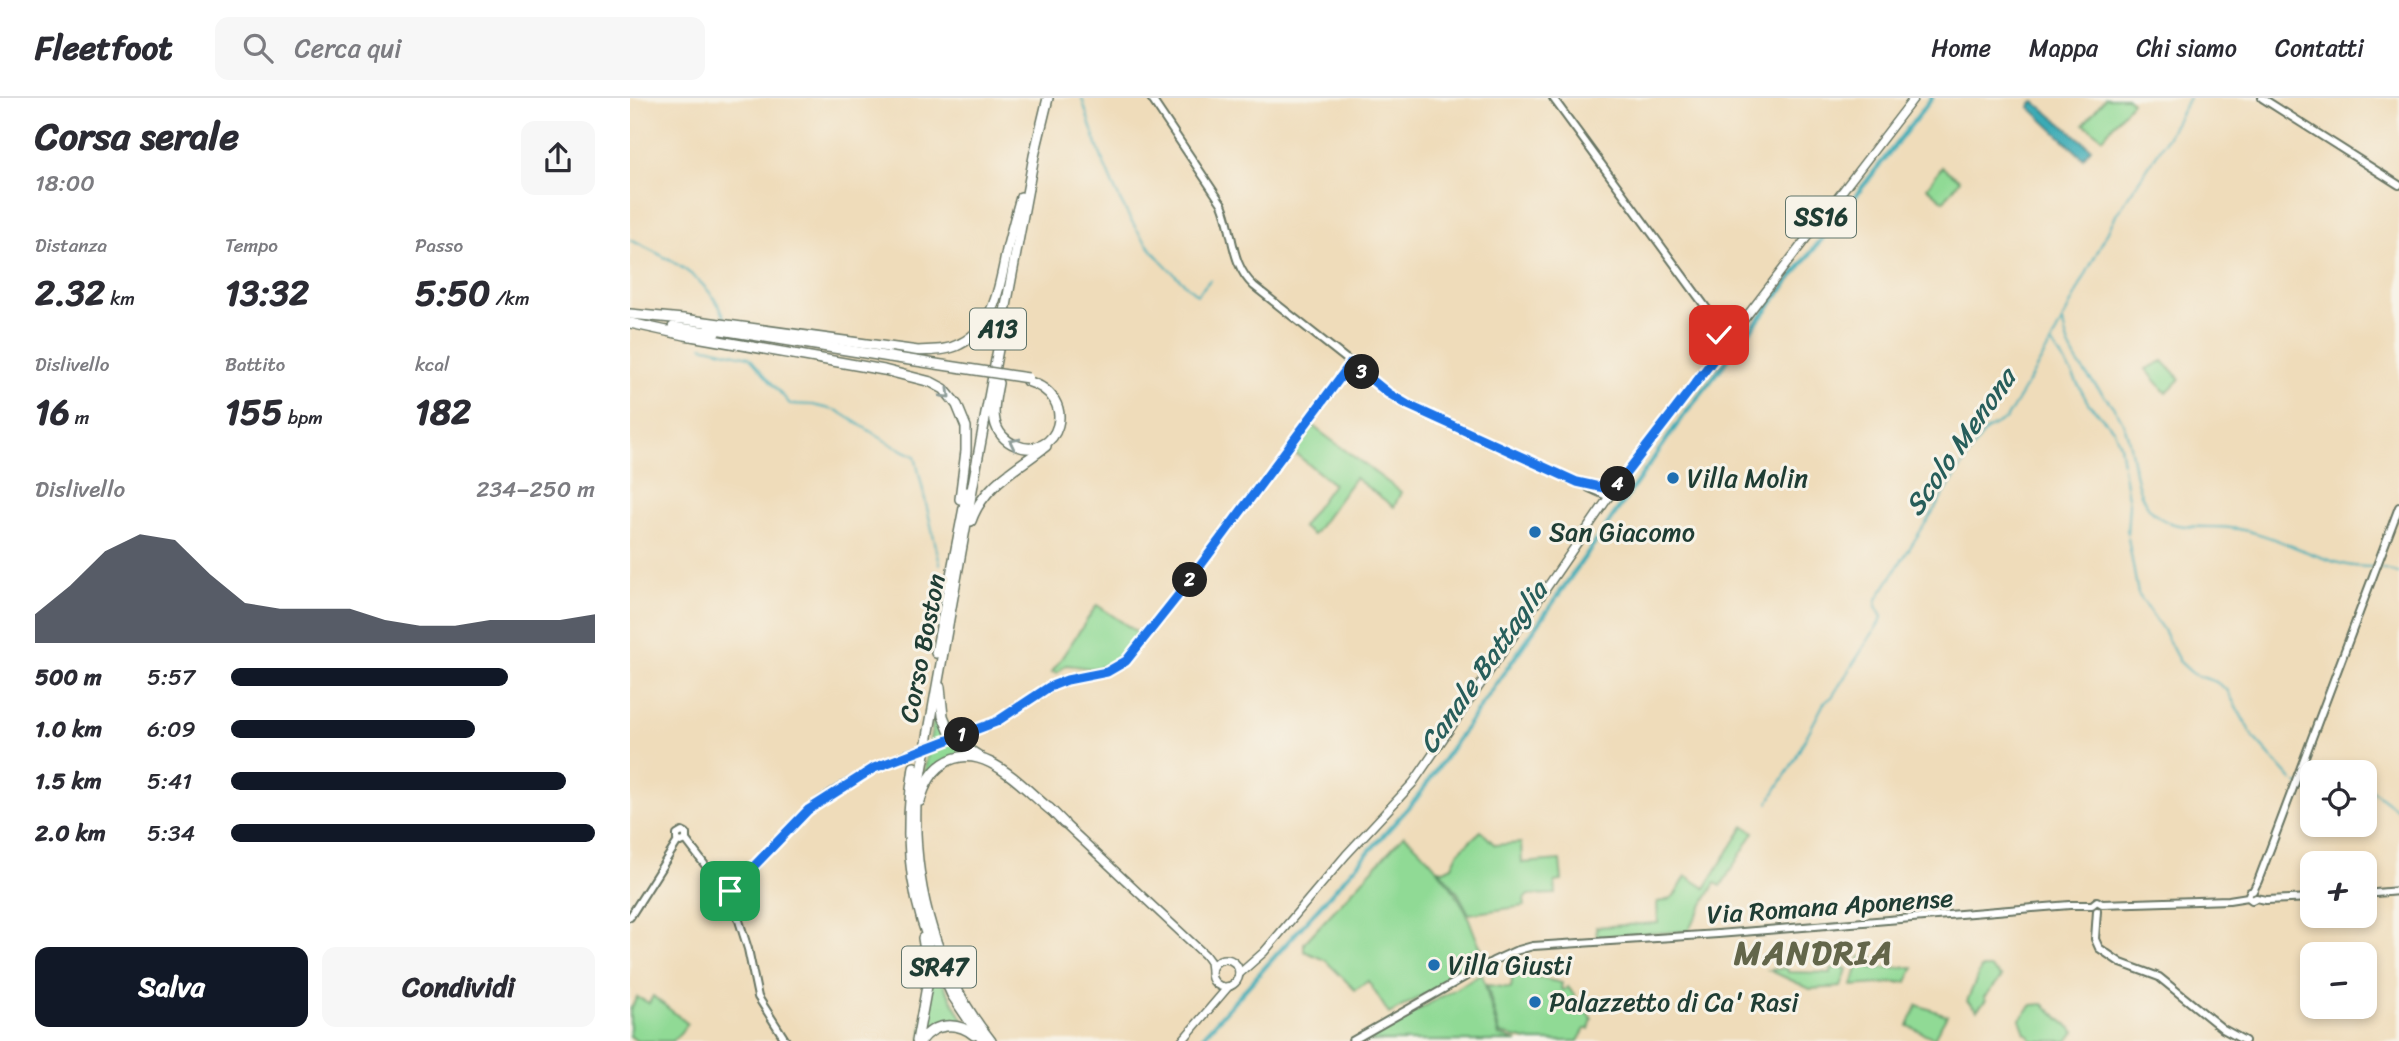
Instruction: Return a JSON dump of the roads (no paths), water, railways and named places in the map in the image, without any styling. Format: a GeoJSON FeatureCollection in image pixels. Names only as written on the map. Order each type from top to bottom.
{"type":"FeatureCollection","features":[{"type":"Feature","properties":{"kind":"highway","name":"A13"},"geometry":{"type":"LineString","coordinates":[[954,559],[1041,98]]}},
{"type":"Feature","properties":{"kind":"highway","name":"A13"},"geometry":{"type":"LineString","coordinates":[[965,540],[1034,156],[1048,98]]}},
{"type":"Feature","properties":{"kind":"highway"},"geometry":{"type":"LineString","coordinates":[[630,319],[683,319],[918,351],[940,350],[959,345],[977,333],[990,315],[1021,197]]}},
{"type":"Feature","properties":{"kind":"highway"},"geometry":{"type":"LineString","coordinates":[[630,319],[1027,380],[1051,390],[1059,401],[1062,416],[1061,426],[1052,442],[998,481],[984,496],[965,540]]}},
{"type":"Feature","properties":{"kind":"highway"},"geometry":{"type":"LineString","coordinates":[[630,319],[685,335],[920,378],[944,389],[957,405],[966,427],[966,451],[954,559]]}},
{"type":"Feature","properties":{"kind":"highway"},"geometry":{"type":"LineString","coordinates":[[1003,329],[994,420],[1009,443],[1026,449],[1039,447],[1048,441],[1059,423],[1054,398],[1041,386],[1027,380]]}},
{"type":"Feature","properties":{"kind":"highway","name":"Corso Boston"},"geometry":{"type":"LineString","coordinates":[[965,540],[921,766],[915,820],[920,880],[932,931],[958,991],[991,1041]]}},
{"type":"Feature","properties":{"kind":"highway","name":"Corso Boston"},"geometry":{"type":"LineString","coordinates":[[954,559],[910,791],[909,853],[923,926],[936,960],[952,995],[981,1041]]}},
{"type":"Feature","properties":{"kind":"highway"},"geometry":{"type":"LineString","coordinates":[[944,642],[941,705],[951,735]]}},
{"type":"Feature","properties":{"kind":"highway"},"geometry":{"type":"LineString","coordinates":[[960,744],[1017,777],[1064,823]]}},
{"type":"Feature","properties":{"kind":"highway"},"geometry":{"type":"LineString","coordinates":[[915,820],[922,794],[931,775],[947,761],[961,757],[976,758],[997,767],[1052,811]]}},
{"type":"Feature","properties":{"kind":"highway","name":"SR47"},"geometry":{"type":"LineString","coordinates":[[913,885],[928,957],[929,975],[919,1041]]}},
{"type":"Feature","properties":{"kind":"highway","name":"SR47"},"geometry":{"type":"LineString","coordinates":[[919,1041],[942,1026],[955,1025],[967,1029],[981,1041]]}},
{"type":"Feature","properties":{"kind":"main road","name":"SS16"},"geometry":{"type":"LineString","coordinates":[[1182,1041],[1228,987],[1236,982],[1239,974],[1413,783],[1601,506],[1914,98]]}},
{"type":"Feature","properties":{"kind":"main road"},"geometry":{"type":"LineString","coordinates":[[1064,823],[1205,955],[1210,962],[1216,991],[1209,1010]]}},
{"type":"Feature","properties":{"kind":"main road","name":"SS16"},"geometry":{"type":"LineString","coordinates":[[1235,963],[1248,960],[1270,943]]}},
{"type":"Feature","properties":{"kind":"main road"},"geometry":{"type":"LineString","coordinates":[[1205,955],[1235,963],[1239,974]]}},
{"type":"Feature","properties":{"kind":"main road"},"geometry":{"type":"LineString","coordinates":[[1211,970],[1219,960]]}},
{"type":"Feature","properties":{"kind":"main road"},"geometry":{"type":"LineString","coordinates":[[1212,979],[1219,986],[1228,987]]}},
{"type":"Feature","properties":{"kind":"street"},"geometry":{"type":"LineString","coordinates":[[1151,98],[1215,192],[1228,223],[1235,258],[1248,280],[1388,393],[1408,405],[1609,496]]}},
{"type":"Feature","properties":{"kind":"street"},"geometry":{"type":"LineString","coordinates":[[1553,98],[1728,340]]}},
{"type":"Feature","properties":{"kind":"street"},"geometry":{"type":"LineString","coordinates":[[2262,98],[2399,185]]}},
{"type":"Feature","properties":{"kind":"street"},"geometry":{"type":"LineString","coordinates":[[1713,317],[1719,335],[1717,355]]}},
{"type":"Feature","properties":{"kind":"street"},"geometry":{"type":"LineString","coordinates":[[1719,335],[1728,340]]}},
{"type":"Feature","properties":{"kind":"street"},"geometry":{"type":"LineString","coordinates":[[727,894],[808,810],[874,768],[996,722],[1043,690],[1107,672],[1127,660],[1351,363]]}},
{"type":"Feature","properties":{"kind":"street"},"geometry":{"type":"LineString","coordinates":[[1599,490],[1617,485]]}},
{"type":"Feature","properties":{"kind":"street"},"geometry":{"type":"LineString","coordinates":[[1599,490],[1601,506]]}},
{"type":"Feature","properties":{"kind":"street"},"geometry":{"type":"LineString","coordinates":[[2253,895],[2399,507]]}},
{"type":"Feature","properties":{"kind":"street"},"geometry":{"type":"LineString","coordinates":[[630,917],[678,841],[677,835],[680,832],[685,833],[686,839],[727,894],[746,940],[758,997],[786,1041]]}},
{"type":"Feature","properties":{"kind":"street"},"geometry":{"type":"LineString","coordinates":[[2377,893],[2399,891]]}},
{"type":"Feature","properties":{"kind":"street"},"geometry":{"type":"LineString","coordinates":[[2245,1041],[2223,1029],[2159,977],[2120,963],[2096,946],[2095,908],[2101,909],[2102,904],[2229,900],[2253,895],[2266,900],[2300,899]]}},
{"type":"Feature","properties":{"kind":"street","name":"Via Romana Aponense"},"geometry":{"type":"LineString","coordinates":[[1352,1041],[1481,967],[1515,951],[1533,946],[1705,935],[2070,905],[2095,908]]}},
{"type":"Feature","properties":{"kind":"water"},"geometry":{"type":"Polygon","coordinates":[[[2035,102],[2091,148],[2083,158],[2030,108],[2035,102]]]}},
{"type":"Feature","properties":{"kind":"waterway"},"geometry":{"type":"LineString","coordinates":[[1082,98],[1108,175],[1126,212],[1148,245],[1197,295],[1210,280]]}},
{"type":"Feature","properties":{"kind":"waterway","name":"Canale Battaglia"},"geometry":{"type":"LineString","coordinates":[[1199,1041],[1416,799],[1681,419],[1932,98]]}},
{"type":"Feature","properties":{"kind":"waterway","name":"Scolo Menona"},"geometry":{"type":"LineString","coordinates":[[1768,803],[1824,703],[1832,697],[1881,620],[1876,606],[1877,599],[1980,438],[1987,430],[2006,419],[2051,343],[2116,215],[2164,143],[2189,98]]}},
{"type":"Feature","properties":{"kind":"waterway"},"geometry":{"type":"LineString","coordinates":[[630,240],[686,271],[709,292],[726,320]]}},
{"type":"Feature","properties":{"kind":"waterway"},"geometry":{"type":"LineString","coordinates":[[2063,322],[2066,337],[2077,361],[2123,423],[2138,487],[2149,508],[2157,516],[2176,525],[2244,530],[2342,564],[2374,567]]}},
{"type":"Feature","properties":{"kind":"waterway"},"geometry":{"type":"LineString","coordinates":[[2052,344],[2088,403],[2114,430],[2123,464]]}},
{"type":"Feature","properties":{"kind":"waterway"},"geometry":{"type":"LineString","coordinates":[[702,346],[749,357],[790,404],[813,405],[838,411],[892,445],[915,456],[940,564]]}},
{"type":"Feature","properties":{"kind":"waterway"},"geometry":{"type":"LineString","coordinates":[[2123,467],[2129,504],[2127,534]]}},
{"type":"Feature","properties":{"kind":"waterway"},"geometry":{"type":"LineString","coordinates":[[2128,538],[2138,594],[2163,630],[2179,661],[2193,674],[2216,682],[2227,690],[2253,737],[2293,781]]}},
{"type":"Feature","properties":{"kind":"waterway"},"geometry":{"type":"LineString","coordinates":[[2380,568],[2399,573]]}},
{"type":"Feature","properties":{"kind":"waterway"},"geometry":{"type":"LineString","coordinates":[[2377,794],[2399,811]]}},
{"type":"Feature","properties":{"kind":"place","name":"Villa Molin"},"geometry":{"type":"Point","coordinates":[1673,478]}},
{"type":"Feature","properties":{"kind":"place","name":"San Giacomo"},"geometry":{"type":"Point","coordinates":[1535,532]}},
{"type":"Feature","properties":{"kind":"place","name":"Villa Giusti"},"geometry":{"type":"Point","coordinates":[1434,965]}},
{"type":"Feature","properties":{"kind":"place","name":"Palazzetto di Ca' Rasi"},"geometry":{"type":"Point","coordinates":[1535,1002]}},
{"type":"Feature","properties":{"kind":"district","name":"MANDRIA"},"geometry":{"type":"Point","coordinates":[1814,953]}}]}
